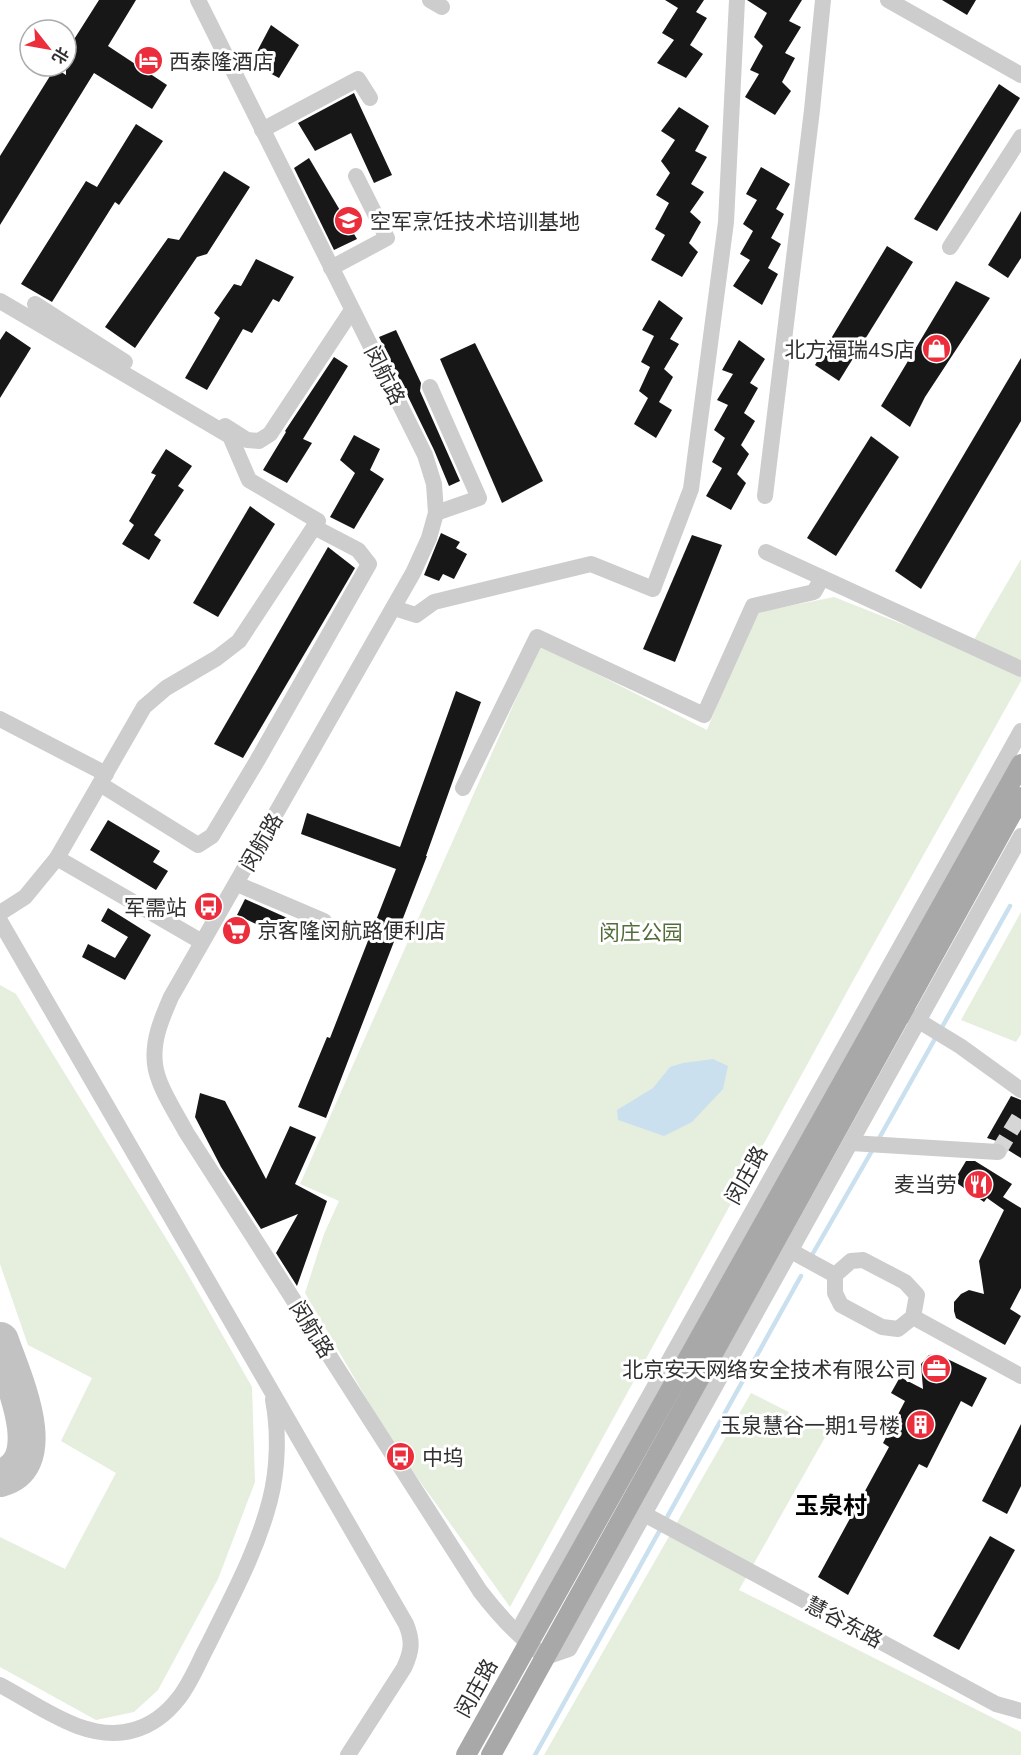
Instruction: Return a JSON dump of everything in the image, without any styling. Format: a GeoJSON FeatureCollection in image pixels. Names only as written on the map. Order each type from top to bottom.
{"type":"FeatureCollection","features":[{"type":"Feature","properties":{"kind":"main road","name":"闵庄路"},"geometry":{"type":"LineString","coordinates":[[466,1755],[1021,764]]}},
{"type":"Feature","properties":{"kind":"main road","name":"闵庄路"},"geometry":{"type":"LineString","coordinates":[[491,1755],[546,1657],[888,1004],[1021,797]]}},
{"type":"Feature","properties":{"kind":"street","name":"闵航路"},"geometry":{"type":"LineString","coordinates":[[198,0],[425,455],[434,484],[436,513],[429,538],[394,608],[171,997],[155,1040],[154,1065],[164,1091],[193,1142],[474,1582],[498,1614],[528,1644],[546,1657]]}},
{"type":"Feature","properties":{"kind":"street"},"geometry":{"type":"LineString","coordinates":[[394,608],[416,615],[434,602],[591,564],[653,589],[691,489],[726,222],[736,0]]}},
{"type":"Feature","properties":{"kind":"street"},"geometry":{"type":"LineString","coordinates":[[765,496],[811,121],[823,0]]}},
{"type":"Feature","properties":{"kind":"street"},"geometry":{"type":"LineString","coordinates":[[888,0],[1021,75]]}},
{"type":"Feature","properties":{"kind":"street"},"geometry":{"type":"LineString","coordinates":[[262,130],[358,79],[370,98]]}},
{"type":"Feature","properties":{"kind":"street"},"geometry":{"type":"LineString","coordinates":[[950,247],[1021,137]]}},
{"type":"Feature","properties":{"kind":"street"},"geometry":{"type":"LineString","coordinates":[[331,268],[387,238],[356,176]]}},
{"type":"Feature","properties":{"kind":"street"},"geometry":{"type":"LineString","coordinates":[[0,302],[230,436],[249,480],[318,521],[239,640],[217,658],[166,688],[144,707],[57,858],[24,897],[0,913]]}},
{"type":"Feature","properties":{"kind":"street"},"geometry":{"type":"LineString","coordinates":[[34,304],[247,440],[260,441],[270,434],[352,310]]}},
{"type":"Feature","properties":{"kind":"street"},"geometry":{"type":"LineString","coordinates":[[430,387],[479,498],[436,513]]}},
{"type":"Feature","properties":{"kind":"street"},"geometry":{"type":"LineString","coordinates":[[0,719],[103,779],[198,845],[212,836],[369,564],[358,550],[315,527]]}},
{"type":"Feature","properties":{"kind":"street"},"geometry":{"type":"LineString","coordinates":[[766,552],[1021,669]]}},
{"type":"Feature","properties":{"kind":"street"},"geometry":{"type":"LineString","coordinates":[[462,788],[537,637],[704,715],[753,606],[814,592],[822,578]]}},
{"type":"Feature","properties":{"kind":"street","name":"闵庄路"},"geometry":{"type":"LineString","coordinates":[[888,1004],[1021,731]]}},
{"type":"Feature","properties":{"kind":"street"},"geometry":{"type":"LineString","coordinates":[[546,1657],[569,1649],[656,1521],[791,1251],[851,1143],[932,1028],[1021,836]]}},
{"type":"Feature","properties":{"kind":"street"},"geometry":{"type":"LineString","coordinates":[[57,858],[202,942]]}},
{"type":"Feature","properties":{"kind":"street"},"geometry":{"type":"LineString","coordinates":[[237,884],[324,921]]}},
{"type":"Feature","properties":{"kind":"street"},"geometry":{"type":"LineString","coordinates":[[0,921],[406,1624],[411,1637],[411,1653],[404,1668],[348,1755]]}},
{"type":"Feature","properties":{"kind":"street"},"geometry":{"type":"LineString","coordinates":[[0,948],[22,960]]}},
{"type":"Feature","properties":{"kind":"street"},"geometry":{"type":"LineString","coordinates":[[888,1004],[932,1028],[1021,1090]]}},
{"type":"Feature","properties":{"kind":"street"},"geometry":{"type":"LineString","coordinates":[[851,1143],[998,1152]]}},
{"type":"Feature","properties":{"kind":"street"},"geometry":{"type":"LineString","coordinates":[[791,1251],[835,1275]]}},
{"type":"Feature","properties":{"kind":"street"},"geometry":{"type":"LineString","coordinates":[[863,1260],[874,1265],[905,1282],[917,1295],[913,1317],[898,1329],[876,1324],[841,1305],[835,1293],[835,1275],[851,1262],[863,1260]]}},
{"type":"Feature","properties":{"kind":"street"},"geometry":{"type":"LineString","coordinates":[[913,1317],[1021,1376]]}},
{"type":"Feature","properties":{"kind":"street"},"geometry":{"type":"LineString","coordinates":[[0,1684],[76,1726],[104,1734],[134,1731],[151,1724],[179,1698],[249,1562],[271,1498],[276,1464],[276,1434],[271,1390]]}},
{"type":"Feature","properties":{"kind":"street","name":"慧谷东路"},"geometry":{"type":"LineString","coordinates":[[656,1521],[996,1704],[1021,1711]]}},
{"type":"Feature","properties":{"kind":"green space","name":"闵庄公园"},"geometry":{"type":"Polygon","coordinates":[[[1021,559],[1021,681],[854,979],[510,1607],[391,1441],[305,1293],[324,1234],[339,1201],[300,1184],[540,645],[707,730],[754,613],[834,597],[968,650],[1021,559]]]}},
{"type":"Feature","properties":{"kind":"green space"},"geometry":{"type":"Polygon","coordinates":[[[1021,912],[1021,1034],[1016,1042],[961,1020],[1021,912]]]}},
{"type":"Feature","properties":{"kind":"green space"},"geometry":{"type":"Polygon","coordinates":[[[0,985],[16,994],[186,1271],[252,1387],[255,1482],[218,1579],[158,1690],[134,1712],[96,1720],[0,1667],[0,1537],[65,1569],[116,1473],[61,1441],[92,1378],[28,1345],[0,1264],[0,985]]]}},
{"type":"Feature","properties":{"kind":"green space"},"geometry":{"type":"Polygon","coordinates":[[[751,1393],[828,1432],[739,1590],[1021,1732],[1021,1755],[544,1755],[751,1393]]]}},
{"type":"Feature","properties":{"kind":"water"},"geometry":{"type":"Polygon","coordinates":[[[713,1059],[728,1066],[723,1089],[692,1122],[664,1136],[618,1120],[617,1110],[653,1088],[670,1067],[713,1059]]]}},
{"type":"Feature","properties":{"kind":"building"},"geometry":{"type":"Polygon","coordinates":[[[99,0],[136,0],[108,46],[167,85],[152,109],[94,73],[0,225],[0,156],[49,78],[78,78],[78,33],[99,0]]]}},
{"type":"Feature","properties":{"kind":"building"},"geometry":{"type":"Polygon","coordinates":[[[665,0],[704,0],[696,12],[707,18],[690,45],[703,54],[686,78],[657,63],[674,40],[662,33],[678,8],[665,0]]]}},
{"type":"Feature","properties":{"kind":"building"},"geometry":{"type":"Polygon","coordinates":[[[747,0],[802,0],[789,21],[801,27],[785,53],[795,58],[782,82],[791,91],[775,115],[745,97],[759,74],[750,70],[763,46],[754,37],[767,13],[747,0]]]}},
{"type":"Feature","properties":{"kind":"building"},"geometry":{"type":"Polygon","coordinates":[[[942,0],[976,0],[967,15],[942,0]]]}},
{"type":"Feature","properties":{"kind":"building"},"geometry":{"type":"Polygon","coordinates":[[[271,25],[299,45],[279,78],[251,63],[271,25]]]}},
{"type":"Feature","properties":{"kind":"building"},"geometry":{"type":"Polygon","coordinates":[[[999,84],[1020,98],[937,231],[914,219],[999,84]]]}},
{"type":"Feature","properties":{"kind":"building"},"geometry":{"type":"Polygon","coordinates":[[[354,93],[392,175],[374,183],[351,133],[315,151],[298,123],[354,93]]]}},
{"type":"Feature","properties":{"kind":"building"},"geometry":{"type":"Polygon","coordinates":[[[679,107],[709,126],[695,151],[707,157],[691,184],[704,192],[690,212],[701,222],[689,243],[698,252],[682,277],[651,260],[665,235],[655,229],[669,203],[656,195],[670,173],[661,161],[675,140],[661,131],[679,107]]]}},
{"type":"Feature","properties":{"kind":"building"},"geometry":{"type":"Polygon","coordinates":[[[136,124],[163,141],[119,205],[115,202],[52,302],[21,284],[86,181],[97,187],[136,124]]]}},
{"type":"Feature","properties":{"kind":"building"},"geometry":{"type":"Polygon","coordinates":[[[309,158],[357,239],[334,250],[294,168],[309,158]]]}},
{"type":"Feature","properties":{"kind":"building"},"geometry":{"type":"Polygon","coordinates":[[[761,167],[790,184],[776,209],[784,214],[771,238],[781,244],[768,268],[778,274],[762,305],[733,286],[750,260],[740,254],[753,231],[743,224],[757,200],[746,194],[761,167]]]}},
{"type":"Feature","properties":{"kind":"building"},"geometry":{"type":"Polygon","coordinates":[[[224,171],[250,187],[207,254],[197,257],[135,348],[105,327],[168,238],[179,240],[224,171]]]}},
{"type":"Feature","properties":{"kind":"building"},"geometry":{"type":"Polygon","coordinates":[[[1021,211],[1021,258],[1008,278],[988,265],[1021,211]]]}},
{"type":"Feature","properties":{"kind":"building"},"geometry":{"type":"Polygon","coordinates":[[[887,246],[913,262],[839,381],[815,365],[887,246]]]}},
{"type":"Feature","properties":{"kind":"building"},"geometry":{"type":"Polygon","coordinates":[[[256,259],[294,277],[279,302],[273,299],[252,333],[243,329],[207,390],[185,378],[220,318],[214,313],[234,284],[241,286],[256,259]]]}},
{"type":"Feature","properties":{"kind":"building","name":"北方福瑞4S店"},"geometry":{"type":"Polygon","coordinates":[[[956,281],[990,298],[925,397],[910,427],[881,406],[956,281]]]}},
{"type":"Feature","properties":{"kind":"building"},"geometry":{"type":"Polygon","coordinates":[[[659,300],[683,318],[670,339],[679,344],[664,369],[673,377],[659,402],[672,410],[656,438],[634,424],[648,398],[639,391],[650,367],[641,362],[654,336],[642,330],[659,300]]]}},
{"type":"Feature","properties":{"kind":"building"},"geometry":{"type":"Polygon","coordinates":[[[396,330],[421,383],[420,391],[460,481],[449,486],[379,337],[396,330]]]}},
{"type":"Feature","properties":{"kind":"building"},"geometry":{"type":"Polygon","coordinates":[[[6,331],[31,348],[0,398],[0,340],[6,331]]]}},
{"type":"Feature","properties":{"kind":"building"},"geometry":{"type":"Polygon","coordinates":[[[739,340],[765,359],[750,383],[758,388],[744,413],[755,421],[741,445],[749,454],[737,474],[746,483],[731,510],[706,496],[722,468],[712,462],[725,438],[714,430],[728,405],[717,400],[733,374],[722,370],[739,340]]]}},
{"type":"Feature","properties":{"kind":"building"},"geometry":{"type":"Polygon","coordinates":[[[475,343],[543,481],[502,503],[440,359],[475,343]]]}},
{"type":"Feature","properties":{"kind":"building"},"geometry":{"type":"Polygon","coordinates":[[[334,357],[348,366],[303,439],[312,443],[287,483],[263,470],[285,431],[334,357]]]}},
{"type":"Feature","properties":{"kind":"building"},"geometry":{"type":"Polygon","coordinates":[[[1021,358],[1021,421],[921,589],[895,571],[1021,358]]]}},
{"type":"Feature","properties":{"kind":"building"},"geometry":{"type":"Polygon","coordinates":[[[354,435],[380,449],[370,470],[384,479],[354,529],[330,517],[355,473],[340,460],[354,435]]]}},
{"type":"Feature","properties":{"kind":"building"},"geometry":{"type":"Polygon","coordinates":[[[871,436],[899,457],[836,556],[807,538],[871,436]]]}},
{"type":"Feature","properties":{"kind":"building"},"geometry":{"type":"Polygon","coordinates":[[[166,449],[192,466],[178,486],[184,490],[154,535],[161,540],[149,560],[122,544],[134,525],[129,521],[156,475],[151,473],[166,449]]]}},
{"type":"Feature","properties":{"kind":"building"},"geometry":{"type":"Polygon","coordinates":[[[250,506],[275,524],[218,617],[193,603],[250,506]]]}},
{"type":"Feature","properties":{"kind":"building"},"geometry":{"type":"Polygon","coordinates":[[[441,533],[460,542],[456,548],[467,554],[454,579],[443,574],[439,581],[424,575],[441,533]]]}},
{"type":"Feature","properties":{"kind":"building"},"geometry":{"type":"Polygon","coordinates":[[[692,535],[722,545],[675,662],[643,649],[692,535]]]}},
{"type":"Feature","properties":{"kind":"building"},"geometry":{"type":"Polygon","coordinates":[[[328,547],[355,568],[243,758],[214,744],[328,547]]]}},
{"type":"Feature","properties":{"kind":"building"},"geometry":{"type":"Polygon","coordinates":[[[456,691],[481,702],[427,856],[326,1118],[298,1107],[327,1037],[330,1038],[396,869],[301,834],[307,813],[400,847],[456,691]]]}},
{"type":"Feature","properties":{"kind":"building"},"geometry":{"type":"Polygon","coordinates":[[[108,820],[160,851],[153,862],[168,871],[156,890],[90,850],[108,820]]]}},
{"type":"Feature","properties":{"kind":"building"},"geometry":{"type":"Polygon","coordinates":[[[245,899],[294,921],[286,938],[237,915],[245,899]]]}},
{"type":"Feature","properties":{"kind":"building"},"geometry":{"type":"Polygon","coordinates":[[[108,908],[151,935],[125,980],[82,957],[88,944],[115,958],[128,937],[101,921],[108,908]]]}},
{"type":"Feature","properties":{"kind":"building"},"geometry":{"type":"Polygon","coordinates":[[[200,1093],[225,1101],[266,1179],[290,1126],[316,1137],[295,1184],[327,1201],[297,1286],[276,1253],[298,1214],[261,1229],[221,1167],[195,1117],[200,1093]]]}},
{"type":"Feature","properties":{"kind":"building"},"geometry":{"type":"Polygon","coordinates":[[[1011,1096],[1021,1100],[1021,1158],[1008,1150],[1003,1143],[987,1138],[1011,1096]]]}},
{"type":"Feature","properties":{"kind":"building"},"geometry":{"type":"Polygon","coordinates":[[[966,1161],[975,1161],[1012,1184],[1003,1197],[1021,1208],[1021,1288],[1010,1309],[1021,1316],[1005,1345],[956,1318],[954,1311],[954,1302],[961,1294],[969,1290],[984,1294],[979,1261],[1004,1210],[987,1198],[984,1202],[954,1181],[966,1161]]]}},
{"type":"Feature","properties":{"kind":"building"},"geometry":{"type":"Polygon","coordinates":[[[937,1354],[987,1378],[972,1407],[961,1401],[927,1468],[919,1464],[848,1595],[818,1577],[889,1447],[883,1443],[905,1401],[891,1393],[900,1377],[923,1389],[921,1364],[929,1355],[937,1354]]]}},
{"type":"Feature","properties":{"kind":"building"},"geometry":{"type":"Polygon","coordinates":[[[1021,1424],[1021,1486],[1007,1514],[982,1501],[1021,1424]]]}},
{"type":"Feature","properties":{"kind":"building"},"geometry":{"type":"Polygon","coordinates":[[[990,1536],[1015,1550],[959,1650],[933,1636],[990,1536]]]}},
{"type":"Feature","properties":{"kind":"waterway"},"geometry":{"type":"LineString","coordinates":[[941,1029],[1010,906]]}},
{"type":"Feature","properties":{"kind":"waterway"},"geometry":{"type":"LineString","coordinates":[[877,1142],[936,1037]]}},
{"type":"Feature","properties":{"kind":"waterway"},"geometry":{"type":"LineString","coordinates":[[812,1255],[873,1149]]}},
{"type":"Feature","properties":{"kind":"waterway"},"geometry":{"type":"LineString","coordinates":[[535,1755],[801,1276]]}},
{"type":"Feature","properties":{"kind":"taxiway"},"geometry":{"type":"LineString","coordinates":[[0,1341],[19,1395],[27,1437],[24,1455],[16,1469],[0,1478]]}},
{"type":"Feature","properties":{"kind":"tunnel"},"geometry":{"type":"LineString","coordinates":[[998,1152],[1021,1114]]}},
{"type":"Feature","properties":{"kind":"place","name":"西泰隆酒店"},"geometry":{"type":"Point","coordinates":[148,61]}},
{"type":"Feature","properties":{"kind":"place","name":"空军烹饪技术培训基地"},"geometry":{"type":"Point","coordinates":[349,221]}},
{"type":"Feature","properties":{"kind":"place","name":"北方福瑞4S店"},"geometry":{"type":"Point","coordinates":[936,349]}},
{"type":"Feature","properties":{"kind":"place","name":"军需站"},"geometry":{"type":"Point","coordinates":[208,907]}},
{"type":"Feature","properties":{"kind":"place","name":"京客隆闵航路便利店"},"geometry":{"type":"Point","coordinates":[236,930]}},
{"type":"Feature","properties":{"kind":"place","name":"麦当劳"},"geometry":{"type":"Point","coordinates":[978,1184]}},
{"type":"Feature","properties":{"kind":"place","name":"北京安天网络安全技术有限公司"},"geometry":{"type":"Point","coordinates":[937,1369]}},
{"type":"Feature","properties":{"kind":"place","name":"玉泉慧谷一期1号楼"},"geometry":{"type":"Point","coordinates":[921,1425]}},
{"type":"Feature","properties":{"kind":"place","name":"中坞"},"geometry":{"type":"Point","coordinates":[401,1457]}},
{"type":"Feature","properties":{"kind":"district","name":"玉泉村"},"geometry":{"type":"Point","coordinates":[831,1505]}}]}
